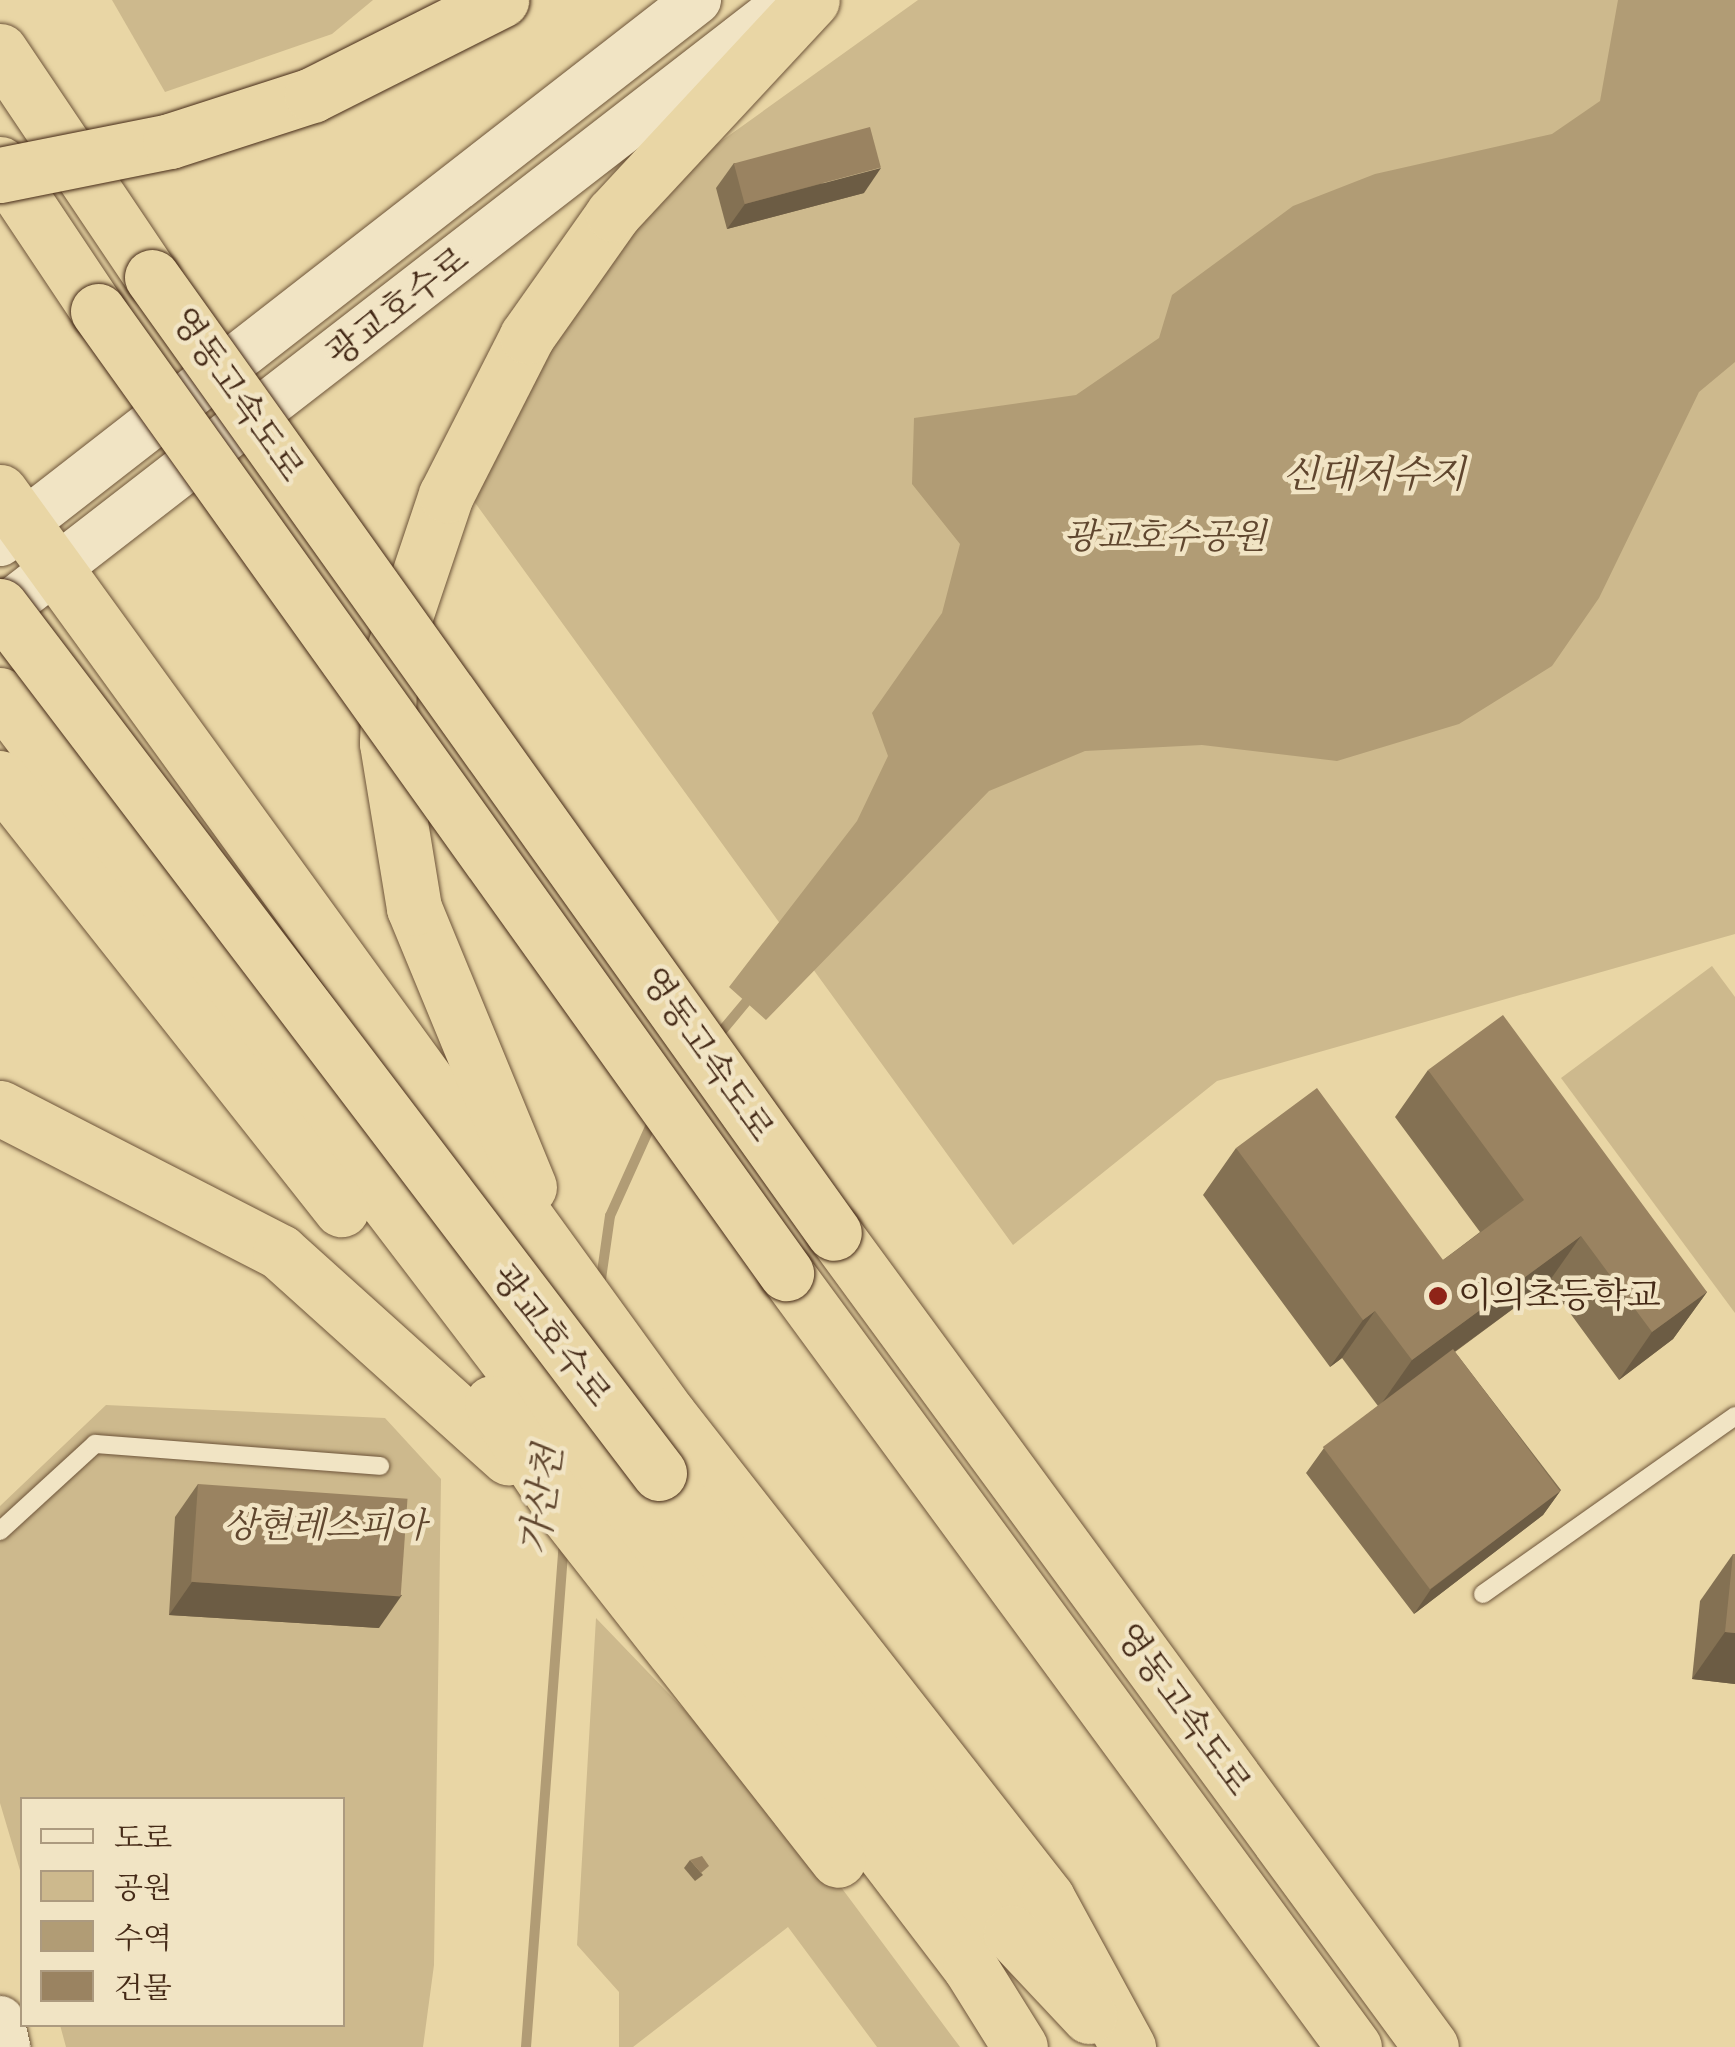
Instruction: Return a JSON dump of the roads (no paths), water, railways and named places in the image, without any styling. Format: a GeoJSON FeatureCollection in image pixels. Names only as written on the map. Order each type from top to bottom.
{"type":"FeatureCollection","features":[{"type":"Feature","properties":{"kind":"highway"},"geometry":{"type":"LineString","coordinates":[[0,176],[170,141],[312,95],[501,0]]}},
{"type":"Feature","properties":{"kind":"highway"},"geometry":{"type":"LineString","coordinates":[[516,1187],[414,908],[388,744],[390,661],[446,495],[527,336],[614,214],[812,0]]}},
{"type":"Feature","properties":{"kind":"highway","name":"영동고속도로"},"geometry":{"type":"LineString","coordinates":[[0,51],[152,277],[834,1233],[1431,2047]]}},
{"type":"Feature","properties":{"kind":"highway","name":"영동고속도로"},"geometry":{"type":"LineString","coordinates":[[0,164],[98,311],[786,1273],[1354,2047]]}},
{"type":"Feature","properties":{"kind":"highway"},"geometry":{"type":"LineString","coordinates":[[8,519],[57,566],[516,1187],[561,1264],[669,1414],[1048,1898],[1128,2047]]}},
{"type":"Feature","properties":{"kind":"highway","name":"광교호수로"},"geometry":{"type":"LineString","coordinates":[[0,609],[1011,1933],[1118,2047]]}},
{"type":"Feature","properties":{"kind":"highway","name":"광교호수로"},"geometry":{"type":"LineString","coordinates":[[0,695],[970,1967],[1020,2047]]}},
{"type":"Feature","properties":{"kind":"highway"},"geometry":{"type":"LineString","coordinates":[[0,778],[473,1402],[648,1614],[993,2047]]}},
{"type":"Feature","properties":{"kind":"highway"},"geometry":{"type":"LineString","coordinates":[[0,1108],[116,1162],[280,1252],[473,1402]]}},
{"type":"Feature","properties":{"kind":"main road","name":"광교호수로"},"geometry":{"type":"LineString","coordinates":[[8,519],[697,0]]}},
{"type":"Feature","properties":{"kind":"main road","name":"광교호수로"},"geometry":{"type":"LineString","coordinates":[[0,609],[791,0]]}},
{"type":"Feature","properties":{"kind":"main road"},"geometry":{"type":"LineString","coordinates":[[0,2020],[6,2047]]}},
{"type":"Feature","properties":{"kind":"lane"},"geometry":{"type":"LineString","coordinates":[[1484,1594],[1735,1416]]}},
{"type":"Feature","properties":{"kind":"lane"},"geometry":{"type":"LineString","coordinates":[[0,1530],[95,1444],[380,1466]]}},
{"type":"Feature","properties":{"kind":"water","name":"신대저수지"},"geometry":{"type":"Polygon","coordinates":[[[1618,0],[1735,0],[1735,362],[1699,392],[1599,598],[1552,666],[1459,724],[1337,761],[1202,745],[1085,751],[989,791],[766,1020],[729,987],[857,821],[888,756],[872,713],[942,613],[960,544],[912,484],[914,418],[1076,395],[1159,338],[1172,295],[1293,206],[1375,174],[1552,134],[1600,101],[1618,0]]]}},
{"type":"Feature","properties":{"kind":"waterway","name":"가산천"},"geometry":{"type":"LineString","coordinates":[[716,1038],[746,1002]]}},
{"type":"Feature","properties":{"kind":"waterway","name":"가산천"},"geometry":{"type":"LineString","coordinates":[[600,1286],[610,1216],[654,1118]]}},
{"type":"Feature","properties":{"kind":"waterway"},"geometry":{"type":"LineString","coordinates":[[526,2047],[564,1540]]}},
{"type":"Feature","properties":{"kind":"place","name":"이의초등학교"},"geometry":{"type":"Point","coordinates":[1438,1296]}},
{"type":"Feature","properties":{"kind":"park label","name":"광교호수공원"},"geometry":{"type":"Point","coordinates":[1165,537]}},
{"type":"Feature","properties":{"kind":"park label","name":"상현레스피아"},"geometry":{"type":"Point","coordinates":[325,1526]}}]}
